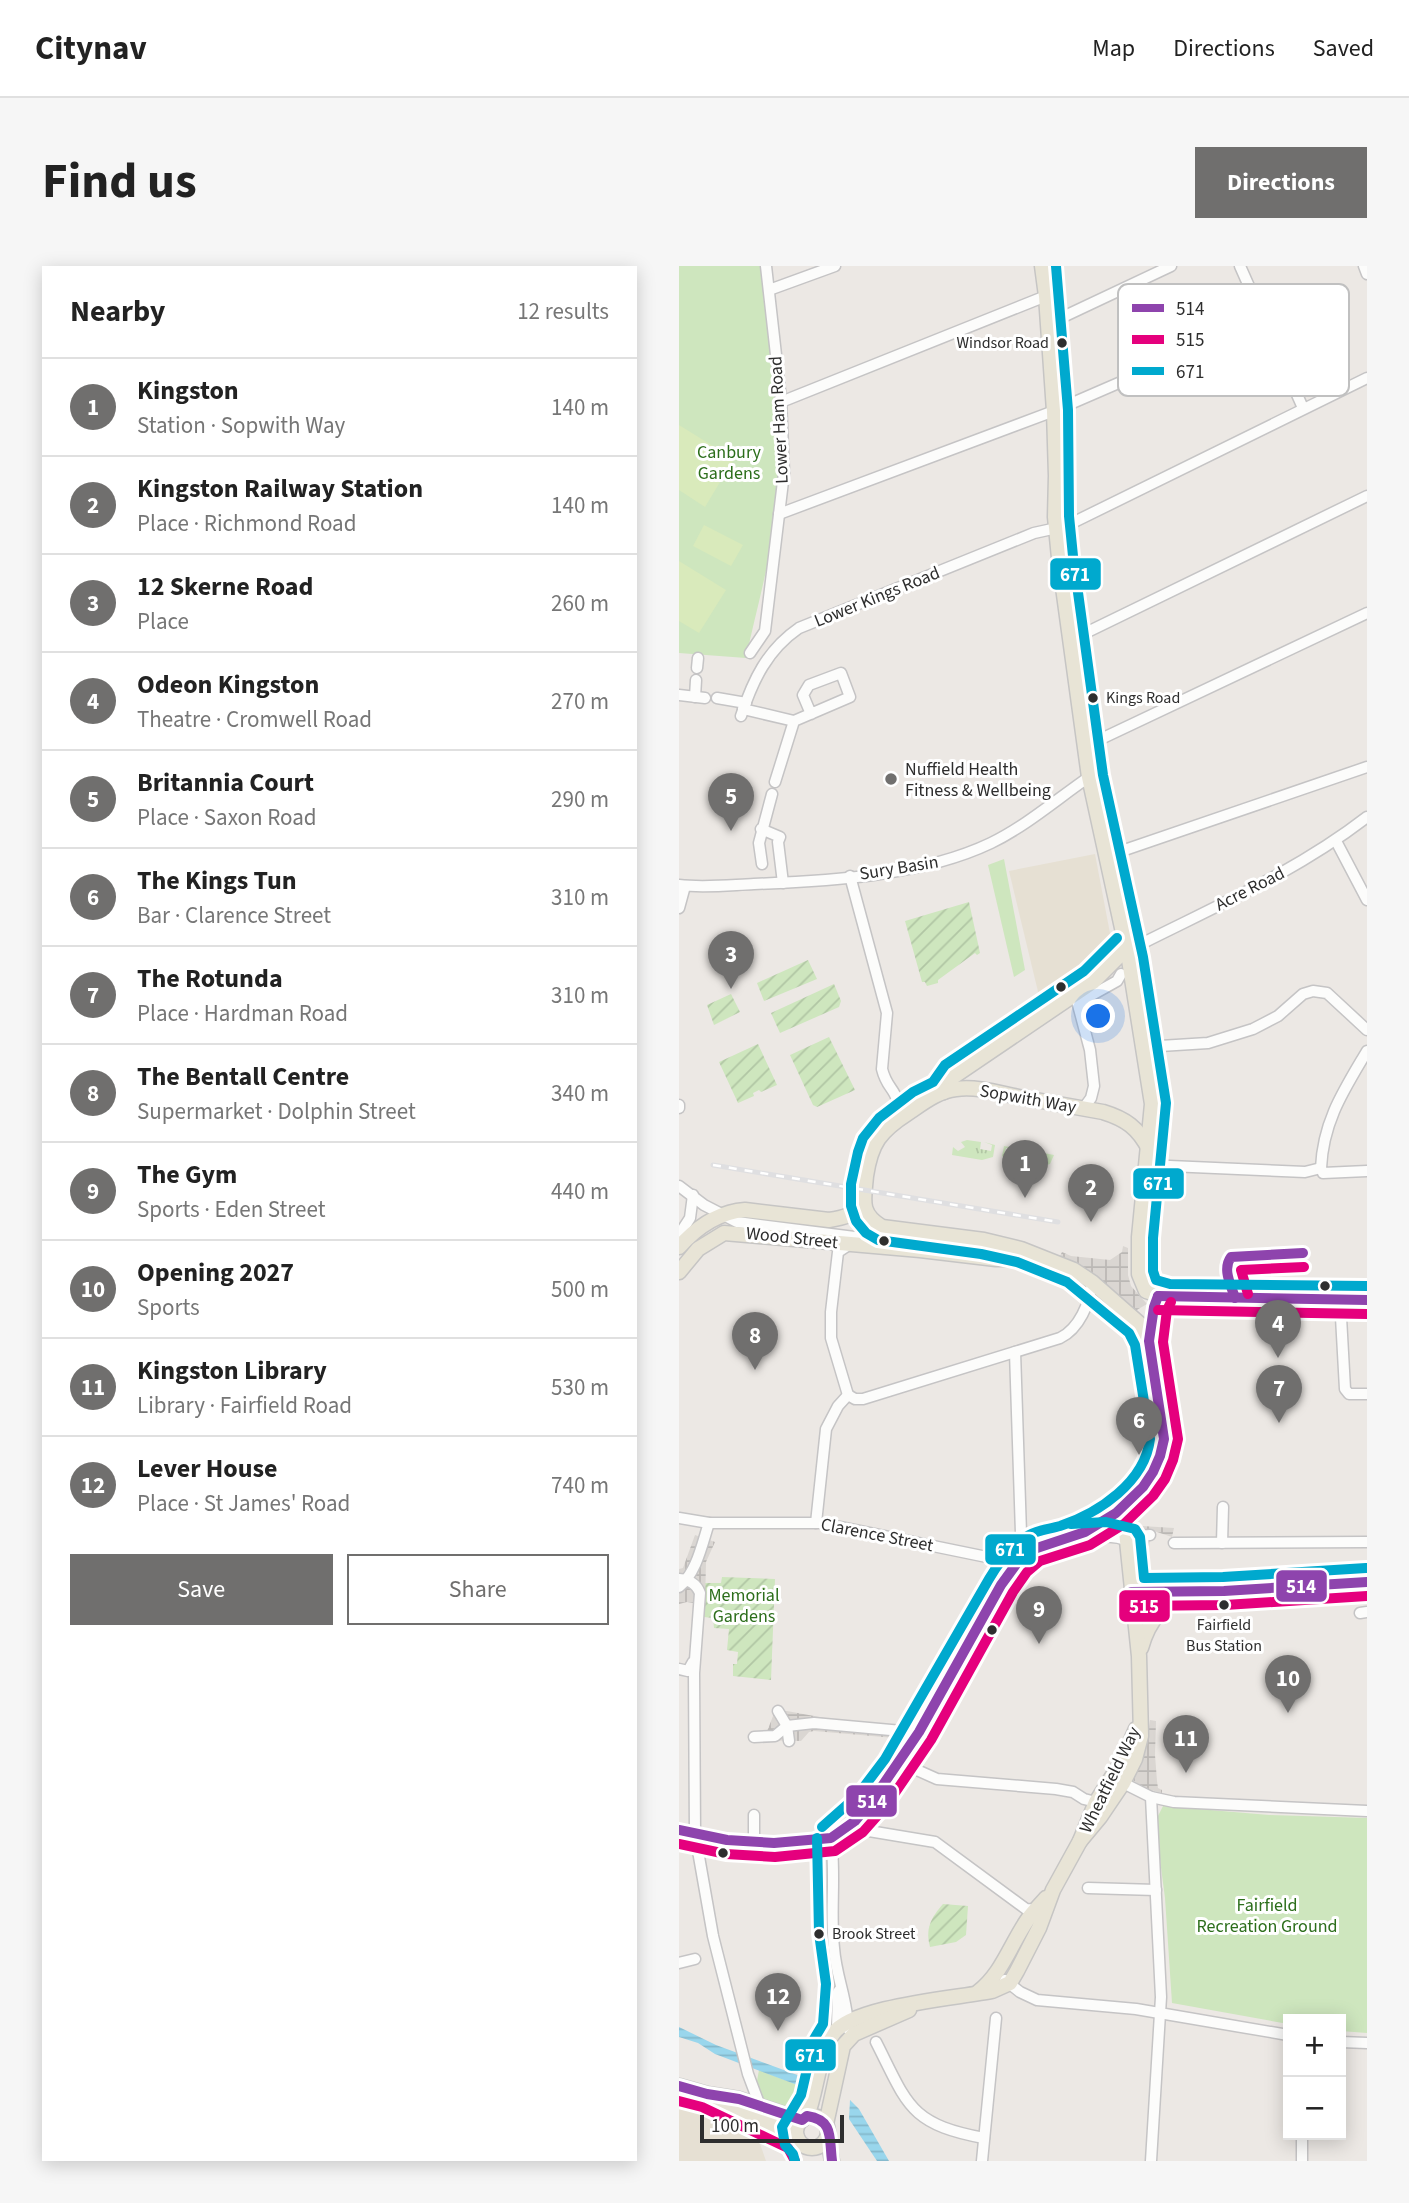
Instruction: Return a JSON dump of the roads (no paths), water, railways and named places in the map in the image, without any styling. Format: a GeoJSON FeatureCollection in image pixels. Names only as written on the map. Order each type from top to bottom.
{"type":"FeatureCollection","features":[{"type":"Feature","properties":{"kind":"main road"},"geometry":{"type":"LineString","coordinates":[[1042,266],[1054,411],[1056,529],[1084,747],[1127,948],[1127,976],[1144,1047],[1152,1104],[1139,1237],[1139,1274],[1143,1287],[1158,1296],[1367,1300]]}},
{"type":"Feature","properties":{"kind":"main road"},"geometry":{"type":"LineString","coordinates":[[943,1092],[953,1077],[1093,982],[1127,948]]}},
{"type":"Feature","properties":{"kind":"main road"},"geometry":{"type":"LineString","coordinates":[[1093,982],[1127,976]]}},
{"type":"Feature","properties":{"kind":"main road","name":"Sopwith Way"},"geometry":{"type":"LineString","coordinates":[[863,1202],[872,1148],[877,1138],[897,1120],[943,1092],[955,1089],[982,1090],[1121,1118],[1142,1137],[1149,1149]]}},
{"type":"Feature","properties":{"kind":"main road"},"geometry":{"type":"LineString","coordinates":[[722,1215],[745,1210],[828,1220],[841,1219],[854,1213],[863,1202],[870,1218],[883,1227],[984,1240],[1020,1249],[1044,1259]]}},
{"type":"Feature","properties":{"kind":"main road","name":"Wood Street"},"geometry":{"type":"LineString","coordinates":[[679,1247],[694,1230],[722,1215]]}},
{"type":"Feature","properties":{"kind":"main road","name":"Wood Street"},"geometry":{"type":"LineString","coordinates":[[679,1272],[692,1254],[724,1233],[996,1259],[1044,1259],[1074,1270],[1132,1315],[1149,1341],[1164,1438],[1162,1455],[1154,1473],[1124,1507]]}},
{"type":"Feature","properties":{"kind":"main road","name":"Wheatfield Way"},"geometry":{"type":"LineString","coordinates":[[1080,1841],[1123,1783],[1140,1744],[1139,1656],[1131,1592],[1131,1538],[1124,1507]]}},
{"type":"Feature","properties":{"kind":"main road"},"geometry":{"type":"LineString","coordinates":[[1131,1592],[1202,1592],[1367,1582]]}},
{"type":"Feature","properties":{"kind":"main road","name":"Wheatfield Way"},"geometry":{"type":"LineString","coordinates":[[1139,1656],[1145,1631],[1153,1618],[1172,1601],[1202,1592]]}},
{"type":"Feature","properties":{"kind":"main road","name":"Wheatfield Way"},"geometry":{"type":"LineString","coordinates":[[974,1994],[988,1983],[1034,1912],[1053,1890],[1080,1841],[1096,1802],[1122,1761],[1140,1719]]}},
{"type":"Feature","properties":{"kind":"main road","name":"Wheatfield Way"},"geometry":{"type":"LineString","coordinates":[[843,2024],[867,2014],[992,1991],[1010,1983],[1034,1939],[1034,1912]]}},
{"type":"Feature","properties":{"kind":"main road","name":"Wheatfield Way"},"geometry":{"type":"LineString","coordinates":[[848,2039],[920,2004]]}},
{"type":"Feature","properties":{"kind":"main road"},"geometry":{"type":"LineString","coordinates":[[810,2161],[797,2126],[805,2118],[814,2099],[827,2044],[843,2024]]}},
{"type":"Feature","properties":{"kind":"main road"},"geometry":{"type":"LineString","coordinates":[[825,2124],[839,2054],[848,2039]]}},
{"type":"Feature","properties":{"kind":"main road"},"geometry":{"type":"LineString","coordinates":[[679,2086],[739,2099],[805,2118],[816,2116],[825,2124],[829,2133],[832,2161]]}},
{"type":"Feature","properties":{"kind":"main road"},"geometry":{"type":"LineString","coordinates":[[707,2094],[801,2142],[815,2147],[828,2140]]}},
{"type":"Feature","properties":{"kind":"street","name":"Lower Ham Road"},"geometry":{"type":"LineString","coordinates":[[750,653],[765,631],[784,473],[781,402],[767,266]]}},
{"type":"Feature","properties":{"kind":"street"},"geometry":{"type":"LineString","coordinates":[[769,290],[835,266]]}},
{"type":"Feature","properties":{"kind":"street"},"geometry":{"type":"LineString","coordinates":[[1133,284],[1171,266]]}},
{"type":"Feature","properties":{"kind":"street"},"geometry":{"type":"LineString","coordinates":[[1240,266],[1248,284]]}},
{"type":"Feature","properties":{"kind":"street"},"geometry":{"type":"LineString","coordinates":[[1364,266],[1367,274]]}},
{"type":"Feature","properties":{"kind":"street"},"geometry":{"type":"LineString","coordinates":[[1048,324],[1118,291]]}},
{"type":"Feature","properties":{"kind":"street"},"geometry":{"type":"LineString","coordinates":[[781,402],[1046,296]]}},
{"type":"Feature","properties":{"kind":"street"},"geometry":{"type":"LineString","coordinates":[[1349,386],[1367,378]]}},
{"type":"Feature","properties":{"kind":"street"},"geometry":{"type":"LineString","coordinates":[[779,514],[1054,411],[1118,383]]}},
{"type":"Feature","properties":{"kind":"street"},"geometry":{"type":"LineString","coordinates":[[1298,396],[1303,408]]}},
{"type":"Feature","properties":{"kind":"street"},"geometry":{"type":"LineString","coordinates":[[1056,529],[1116,503],[1329,396]]}},
{"type":"Feature","properties":{"kind":"street"},"geometry":{"type":"LineString","coordinates":[[1071,640],[1367,496]]}},
{"type":"Feature","properties":{"kind":"street","name":"Lower Kings Road"},"geometry":{"type":"LineString","coordinates":[[744,709],[767,658],[782,641],[799,628],[1034,533],[1056,529]]}},
{"type":"Feature","properties":{"kind":"street"},"geometry":{"type":"LineString","coordinates":[[1084,747],[1367,613]]}},
{"type":"Feature","properties":{"kind":"street"},"geometry":{"type":"LineString","coordinates":[[717,698],[744,709],[794,721],[811,714],[851,697],[841,673],[809,685],[803,695],[811,714]]}},
{"type":"Feature","properties":{"kind":"street"},"geometry":{"type":"LineString","coordinates":[[679,695],[700,697],[696,680]]}},
{"type":"Feature","properties":{"kind":"street"},"geometry":{"type":"LineString","coordinates":[[775,782],[794,721]]}},
{"type":"Feature","properties":{"kind":"street"},"geometry":{"type":"LineString","coordinates":[[1107,856],[1367,767]]}},
{"type":"Feature","properties":{"kind":"street","name":"Sury Basin"},"geometry":{"type":"LineString","coordinates":[[682,885],[783,883],[902,871],[950,860],[990,844],[1027,822],[1089,777]]}},
{"type":"Feature","properties":{"kind":"street"},"geometry":{"type":"LineString","coordinates":[[762,864],[759,843],[761,829],[772,794]]}},
{"type":"Feature","properties":{"kind":"street","name":"Acre Road"},"geometry":{"type":"LineString","coordinates":[[1127,948],[1145,942],[1290,869],[1336,841],[1367,817]]}},
{"type":"Feature","properties":{"kind":"street"},"geometry":{"type":"LineString","coordinates":[[761,829],[780,836],[778,842],[783,883]]}},
{"type":"Feature","properties":{"kind":"street"},"geometry":{"type":"LineString","coordinates":[[1336,841],[1367,900]]}},
{"type":"Feature","properties":{"kind":"street"},"geometry":{"type":"LineString","coordinates":[[850,876],[887,1013],[882,1069],[897,1095],[897,1120]]}},
{"type":"Feature","properties":{"kind":"street"},"geometry":{"type":"LineString","coordinates":[[679,908],[682,885]]}},
{"type":"Feature","properties":{"kind":"street"},"geometry":{"type":"LineString","coordinates":[[1080,1009],[1083,1000],[1127,976]]}},
{"type":"Feature","properties":{"kind":"street"},"geometry":{"type":"LineString","coordinates":[[1144,1047],[1208,1043],[1253,1029],[1278,1016],[1303,994],[1319,991],[1334,999],[1367,1030]]}},
{"type":"Feature","properties":{"kind":"street"},"geometry":{"type":"LineString","coordinates":[[1079,992],[1077,1001],[1088,1043],[1094,1092],[1083,1109]]}},
{"type":"Feature","properties":{"kind":"street"},"geometry":{"type":"LineString","coordinates":[[1367,1051],[1326,1127],[1321,1168],[1323,1173],[1367,1171]]}},
{"type":"Feature","properties":{"kind":"street"},"geometry":{"type":"LineString","coordinates":[[1147,1165],[1305,1172],[1321,1168]]}},
{"type":"Feature","properties":{"kind":"street","name":"Wood Street"},"geometry":{"type":"LineString","coordinates":[[679,1186],[722,1215],[746,1224],[900,1242],[920,1250]]}},
{"type":"Feature","properties":{"kind":"street"},"geometry":{"type":"LineString","coordinates":[[679,1235],[691,1213],[693,1195]]}},
{"type":"Feature","properties":{"kind":"street"},"geometry":{"type":"LineString","coordinates":[[850,1244],[838,1252],[830,1322],[831,1338],[848,1395],[855,1399],[863,1399],[1060,1338],[1069,1333],[1077,1323],[1090,1296],[1092,1282]]}},
{"type":"Feature","properties":{"kind":"street"},"geometry":{"type":"LineString","coordinates":[[1341,1299],[1345,1388],[1349,1394],[1367,1395]]}},
{"type":"Feature","properties":{"kind":"street"},"geometry":{"type":"LineString","coordinates":[[1015,1352],[1021,1533],[1027,1553]]}},
{"type":"Feature","properties":{"kind":"street"},"geometry":{"type":"LineString","coordinates":[[816,1523],[827,1427],[838,1406],[848,1395]]}},
{"type":"Feature","properties":{"kind":"street"},"geometry":{"type":"LineString","coordinates":[[679,1830],[774,1843],[831,1838],[855,1821],[914,1739],[1016,1563],[1043,1544],[1068,1538],[1105,1522],[1124,1507]]}},
{"type":"Feature","properties":{"kind":"street"},"geometry":{"type":"LineString","coordinates":[[1222,1543],[1223,1507]]}},
{"type":"Feature","properties":{"kind":"street","name":"Clarence Street"},"geometry":{"type":"LineString","coordinates":[[679,1518],[709,1523],[816,1523],[1016,1563]]}},
{"type":"Feature","properties":{"kind":"street"},"geometry":{"type":"LineString","coordinates":[[709,1523],[682,1582],[697,1586],[700,1593],[695,1661],[695,1834],[713,1936],[748,2073],[760,2106]]}},
{"type":"Feature","properties":{"kind":"street"},"geometry":{"type":"LineString","coordinates":[[1068,1538],[1131,1538],[1150,1535]]}},
{"type":"Feature","properties":{"kind":"street"},"geometry":{"type":"LineString","coordinates":[[1178,1542],[1367,1542]]}},
{"type":"Feature","properties":{"kind":"street"},"geometry":{"type":"LineString","coordinates":[[679,1669],[688,1671],[691,1662],[695,1661]]}},
{"type":"Feature","properties":{"kind":"street"},"geometry":{"type":"LineString","coordinates":[[778,1711],[787,1726],[789,1741]]}},
{"type":"Feature","properties":{"kind":"street"},"geometry":{"type":"LineString","coordinates":[[754,1737],[775,1736],[787,1726],[814,1723],[902,1731],[914,1739]]}},
{"type":"Feature","properties":{"kind":"street"},"geometry":{"type":"LineString","coordinates":[[899,1762],[937,1779],[1073,1792],[1096,1802]]}},
{"type":"Feature","properties":{"kind":"street"},"geometry":{"type":"LineString","coordinates":[[1123,1783],[1151,1797],[1207,1805],[1367,1811]]}},
{"type":"Feature","properties":{"kind":"street"},"geometry":{"type":"LineString","coordinates":[[1151,1797],[1160,2013],[1151,2161]]}},
{"type":"Feature","properties":{"kind":"street"},"geometry":{"type":"LineString","coordinates":[[754,1815],[754,1842]]}},
{"type":"Feature","properties":{"kind":"street"},"geometry":{"type":"LineString","coordinates":[[855,1821],[869,1831],[935,1842],[1034,1912]]}},
{"type":"Feature","properties":{"kind":"street"},"geometry":{"type":"LineString","coordinates":[[831,1838],[833,1933],[841,1987],[838,1993],[848,2039]]}},
{"type":"Feature","properties":{"kind":"street"},"geometry":{"type":"LineString","coordinates":[[1088,1888],[1156,1890]]}},
{"type":"Feature","properties":{"kind":"street"},"geometry":{"type":"LineString","coordinates":[[679,1963],[695,1959]]}},
{"type":"Feature","properties":{"kind":"street"},"geometry":{"type":"LineString","coordinates":[[988,1983],[1004,1980],[1020,1993],[1037,2000],[1160,2013],[1283,2034]]}},
{"type":"Feature","properties":{"kind":"street"},"geometry":{"type":"LineString","coordinates":[[982,2161],[996,2018]]}},
{"type":"Feature","properties":{"kind":"street"},"geometry":{"type":"LineString","coordinates":[[876,2042],[905,2099],[916,2113],[954,2132],[984,2138]]}},
{"type":"Feature","properties":{"kind":"street"},"geometry":{"type":"LineString","coordinates":[[1346,2042],[1367,2043]]}},
{"type":"Feature","properties":{"kind":"street"},"geometry":{"type":"LineString","coordinates":[[739,2099],[748,2073]]}},
{"type":"Feature","properties":{"kind":"street"},"geometry":{"type":"LineString","coordinates":[[1301,2161],[1302,2140]]}},
{"type":"Feature","properties":{"kind":"water"},"geometry":{"type":"Polygon","coordinates":[[[679,2027],[716,2045],[811,2080],[808,2089],[715,2054],[698,2043],[679,2037],[679,2027]]]}},
{"type":"Feature","properties":{"kind":"water"},"geometry":{"type":"Polygon","coordinates":[[[850,2100],[859,2109],[889,2161],[877,2161],[849,2119],[850,2100]]]}},
{"type":"Feature","properties":{"kind":"railway"},"geometry":{"type":"LineString","coordinates":[[713,1165],[1058,1222]]}},
{"type":"Feature","properties":{"kind":"place","name":"Windsor Road"},"geometry":{"type":"Point","coordinates":[1062,343]}},
{"type":"Feature","properties":{"kind":"place","name":"Kings Road"},"geometry":{"type":"Point","coordinates":[1093,698]}},
{"type":"Feature","properties":{"kind":"place","name":"Nuffield Health Fitness & Wellbeing"},"geometry":{"type":"Point","coordinates":[891,779]}},
{"type":"Feature","properties":{"kind":"place","name":"Britannia Court"},"geometry":{"type":"Point","coordinates":[731,831]}},
{"type":"Feature","properties":{"kind":"place","name":"12 Skerne Road"},"geometry":{"type":"Point","coordinates":[731,989]}},
{"type":"Feature","properties":{"kind":"place","name":"Kingston"},"geometry":{"type":"Point","coordinates":[1025,1198]}},
{"type":"Feature","properties":{"kind":"place","name":"Kingston Railway Station"},"geometry":{"type":"Point","coordinates":[1091,1222]}},
{"type":"Feature","properties":{"kind":"place","name":"Odeon Kingston"},"geometry":{"type":"Point","coordinates":[1278,1358]}},
{"type":"Feature","properties":{"kind":"place","name":"The Bentall Centre"},"geometry":{"type":"Point","coordinates":[755,1370]}},
{"type":"Feature","properties":{"kind":"place","name":"The Rotunda"},"geometry":{"type":"Point","coordinates":[1279,1423]}},
{"type":"Feature","properties":{"kind":"place","name":"The Kings Tun"},"geometry":{"type":"Point","coordinates":[1139,1455]}},
{"type":"Feature","properties":{"kind":"place","name":"Fairfield Bus Station"},"geometry":{"type":"Point","coordinates":[1224,1605]}},
{"type":"Feature","properties":{"kind":"place","name":"The Gym"},"geometry":{"type":"Point","coordinates":[1039,1644]}},
{"type":"Feature","properties":{"kind":"place","name":"Opening 2027"},"geometry":{"type":"Point","coordinates":[1288,1713]}},
{"type":"Feature","properties":{"kind":"place","name":"Kingston Library"},"geometry":{"type":"Point","coordinates":[1186,1773]}},
{"type":"Feature","properties":{"kind":"place","name":"Brook Street"},"geometry":{"type":"Point","coordinates":[819,1934]}},
{"type":"Feature","properties":{"kind":"place","name":"Lever House"},"geometry":{"type":"Point","coordinates":[778,2031]}},
{"type":"Feature","properties":{"kind":"park label","name":"Canbury Gardens"},"geometry":{"type":"Point","coordinates":[729,462]}},
{"type":"Feature","properties":{"kind":"park label","name":"Memorial Gardens"},"geometry":{"type":"Point","coordinates":[744,1605]}},
{"type":"Feature","properties":{"kind":"park label","name":"Fairfield Recreation Ground"},"geometry":{"type":"Point","coordinates":[1267,1915]}}]}
